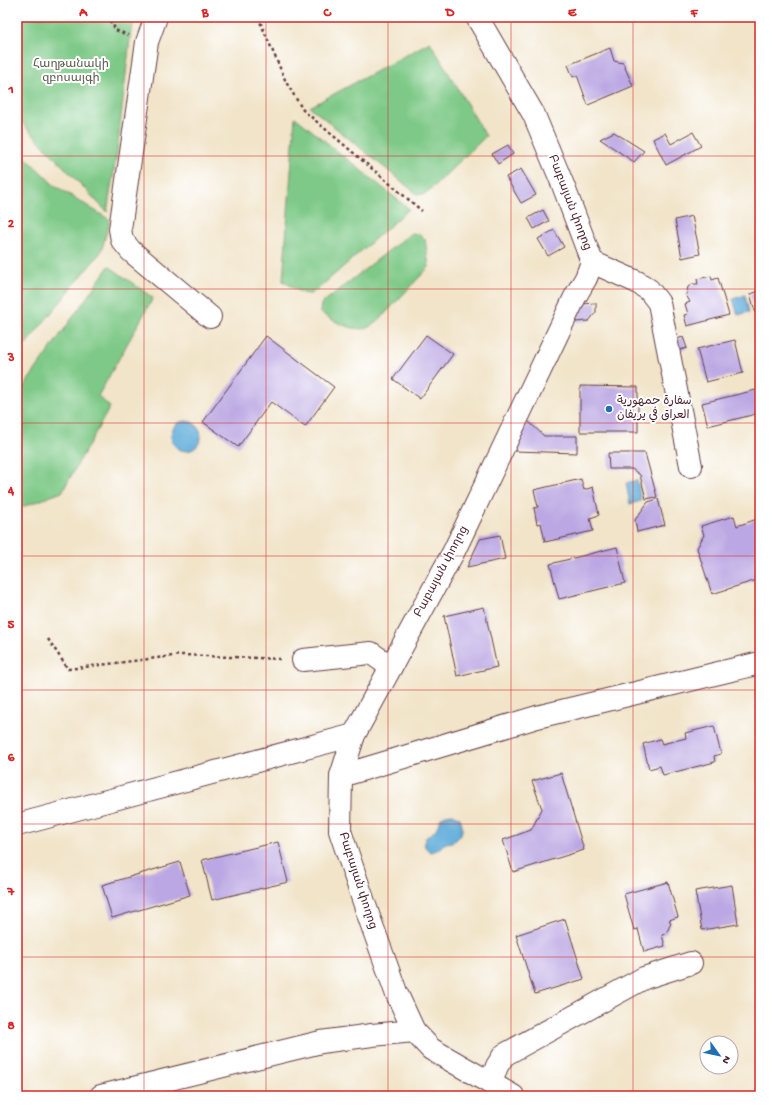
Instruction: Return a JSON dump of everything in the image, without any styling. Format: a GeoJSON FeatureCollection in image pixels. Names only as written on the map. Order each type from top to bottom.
{"type":"FeatureCollection","features":[{"type":"Feature","properties":{"kind":"street"},"geometry":{"type":"LineString","coordinates":[[156,17],[147,42],[120,229],[122,240],[131,251],[210,317]]}},
{"type":"Feature","properties":{"kind":"street","name":"Բաբայան փողոց"},"geometry":{"type":"LineString","coordinates":[[477,17],[534,115],[563,185],[592,262],[586,278],[572,304],[454,551],[354,735],[341,776],[340,831],[393,984],[414,1031],[431,1048],[513,1096]]}},
{"type":"Feature","properties":{"kind":"street"},"geometry":{"type":"LineString","coordinates":[[592,262],[638,282],[649,290],[659,303],[691,466]]}},
{"type":"Feature","properties":{"kind":"street"},"geometry":{"type":"LineString","coordinates":[[303,660],[371,653],[391,667]]}},
{"type":"Feature","properties":{"kind":"street"},"geometry":{"type":"LineString","coordinates":[[341,776],[537,717],[760,663]]}},
{"type":"Feature","properties":{"kind":"street"},"geometry":{"type":"LineString","coordinates":[[17,825],[354,735]]}},
{"type":"Feature","properties":{"kind":"street"},"geometry":{"type":"LineString","coordinates":[[491,1083],[497,1066],[504,1055],[644,978],[691,963]]}},
{"type":"Feature","properties":{"kind":"street"},"geometry":{"type":"LineString","coordinates":[[101,1096],[321,1042],[372,1034],[414,1031]]}},
{"type":"Feature","properties":{"kind":"path"},"geometry":{"type":"LineString","coordinates":[[105,17],[114,24],[115,30],[147,42]]}},
{"type":"Feature","properties":{"kind":"path"},"geometry":{"type":"LineString","coordinates":[[258,17],[286,82],[304,110],[422,211]]}},
{"type":"Feature","properties":{"kind":"path"},"geometry":{"type":"LineString","coordinates":[[48,639],[68,669],[181,655],[303,660]]}},
{"type":"Feature","properties":{"kind":"green space","name":"Հաղթանակի զբոսայգի"},"geometry":{"type":"Polygon","coordinates":[[[17,17],[137,17],[131,30],[117,152],[107,212],[17,118],[17,17]]]}},
{"type":"Feature","properties":{"kind":"green space"},"geometry":{"type":"Polygon","coordinates":[[[430,42],[486,136],[431,189],[424,194],[417,194],[310,107],[430,42]]]}},
{"type":"Feature","properties":{"kind":"green space"},"geometry":{"type":"Polygon","coordinates":[[[295,117],[409,209],[319,288],[310,294],[302,293],[283,281],[295,117]]]}},
{"type":"Feature","properties":{"kind":"green space"},"geometry":{"type":"Polygon","coordinates":[[[17,149],[54,185],[110,220],[101,252],[17,355],[17,149]]]}},
{"type":"Feature","properties":{"kind":"green space"},"geometry":{"type":"Polygon","coordinates":[[[411,233],[419,234],[425,239],[429,267],[379,320],[371,326],[357,329],[340,324],[320,312],[321,304],[411,233]]]}},
{"type":"Feature","properties":{"kind":"green space"},"geometry":{"type":"Polygon","coordinates":[[[109,266],[153,298],[98,396],[110,407],[62,492],[17,509],[17,396],[109,266]]]}},
{"type":"Feature","properties":{"kind":"water"},"geometry":{"type":"Polygon","coordinates":[[[745,295],[749,312],[738,315],[733,299],[745,295]]]}},
{"type":"Feature","properties":{"kind":"water"},"geometry":{"type":"Polygon","coordinates":[[[186,421],[197,425],[201,436],[197,447],[186,451],[175,447],[171,436],[175,425],[186,421]]]}},
{"type":"Feature","properties":{"kind":"water"},"geometry":{"type":"Polygon","coordinates":[[[637,480],[641,501],[630,504],[626,483],[637,480]]]}},
{"type":"Feature","properties":{"kind":"water"},"geometry":{"type":"Polygon","coordinates":[[[453,814],[460,818],[462,828],[461,834],[453,842],[445,843],[438,850],[430,852],[425,847],[425,839],[436,829],[441,818],[453,814]]]}},
{"type":"Feature","properties":{"kind":"building"},"geometry":{"type":"Polygon","coordinates":[[[610,48],[614,61],[623,63],[633,86],[588,105],[577,75],[573,77],[568,65],[610,48]]]}},
{"type":"Feature","properties":{"kind":"building"},"geometry":{"type":"Polygon","coordinates":[[[614,132],[644,151],[634,162],[600,139],[614,132]]]}},
{"type":"Feature","properties":{"kind":"building"},"geometry":{"type":"Polygon","coordinates":[[[693,132],[701,146],[666,165],[653,139],[665,133],[671,144],[693,132]]]}},
{"type":"Feature","properties":{"kind":"building"},"geometry":{"type":"Polygon","coordinates":[[[508,145],[513,154],[498,164],[492,154],[508,145]]]}},
{"type":"Feature","properties":{"kind":"building"},"geometry":{"type":"Polygon","coordinates":[[[521,169],[536,195],[521,203],[506,177],[521,169]]]}},
{"type":"Feature","properties":{"kind":"building"},"geometry":{"type":"Polygon","coordinates":[[[543,210],[549,221],[534,229],[528,218],[543,210]]]}},
{"type":"Feature","properties":{"kind":"building"},"geometry":{"type":"Polygon","coordinates":[[[692,216],[700,254],[682,258],[675,220],[692,216]]]}},
{"type":"Feature","properties":{"kind":"building"},"geometry":{"type":"Polygon","coordinates":[[[554,230],[564,247],[548,256],[538,239],[554,230]]]}},
{"type":"Feature","properties":{"kind":"building"},"geometry":{"type":"Polygon","coordinates":[[[711,276],[712,280],[718,278],[729,315],[687,326],[684,315],[688,314],[685,304],[690,302],[686,295],[688,287],[692,284],[698,284],[697,279],[711,276]]]}},
{"type":"Feature","properties":{"kind":"building"},"geometry":{"type":"Polygon","coordinates":[[[760,291],[760,313],[756,314],[750,294],[760,291]]]}},
{"type":"Feature","properties":{"kind":"building"},"geometry":{"type":"Polygon","coordinates":[[[596,303],[596,312],[589,321],[575,322],[581,304],[596,303]]]}},
{"type":"Feature","properties":{"kind":"building"},"geometry":{"type":"Polygon","coordinates":[[[426,335],[453,354],[420,399],[393,379],[426,335]]]}},
{"type":"Feature","properties":{"kind":"building"},"geometry":{"type":"Polygon","coordinates":[[[266,336],[334,387],[305,427],[271,402],[238,447],[203,422],[266,336]]]}},
{"type":"Feature","properties":{"kind":"building"},"geometry":{"type":"Polygon","coordinates":[[[683,337],[687,348],[673,352],[670,341],[683,337]]]}},
{"type":"Feature","properties":{"kind":"building"},"geometry":{"type":"Polygon","coordinates":[[[735,340],[743,373],[706,382],[697,349],[735,340]]]}},
{"type":"Feature","properties":{"kind":"building","name":"سفارة جمهورية العراق في يريفان"},"geometry":{"type":"Polygon","coordinates":[[[580,386],[638,387],[638,432],[580,432],[580,386]]]}},
{"type":"Feature","properties":{"kind":"building"},"geometry":{"type":"Polygon","coordinates":[[[760,389],[760,413],[708,426],[702,403],[760,389]]]}},
{"type":"Feature","properties":{"kind":"building"},"geometry":{"type":"Polygon","coordinates":[[[528,421],[544,436],[577,436],[577,453],[514,451],[528,421]]]}},
{"type":"Feature","properties":{"kind":"building"},"geometry":{"type":"Polygon","coordinates":[[[608,453],[645,453],[657,497],[646,499],[640,475],[632,469],[609,469],[608,453]]]}},
{"type":"Feature","properties":{"kind":"building"},"geometry":{"type":"Polygon","coordinates":[[[581,479],[584,490],[593,487],[599,515],[590,518],[593,531],[545,542],[541,523],[537,524],[534,508],[538,507],[534,490],[581,479]]]}},
{"type":"Feature","properties":{"kind":"building"},"geometry":{"type":"Polygon","coordinates":[[[658,499],[665,525],[637,532],[635,520],[648,502],[658,499]]]}},
{"type":"Feature","properties":{"kind":"building"},"geometry":{"type":"Polygon","coordinates":[[[734,516],[737,526],[760,518],[760,579],[712,594],[697,548],[704,535],[701,526],[734,516]]]}},
{"type":"Feature","properties":{"kind":"building"},"geometry":{"type":"Polygon","coordinates":[[[500,535],[505,559],[467,567],[480,539],[500,535]]]}},
{"type":"Feature","properties":{"kind":"building"},"geometry":{"type":"Polygon","coordinates":[[[617,547],[625,583],[559,599],[550,564],[617,547]]]}},
{"type":"Feature","properties":{"kind":"building"},"geometry":{"type":"Polygon","coordinates":[[[484,607],[497,667],[457,676],[444,616],[484,607]]]}},
{"type":"Feature","properties":{"kind":"building"},"geometry":{"type":"Polygon","coordinates":[[[714,726],[721,754],[714,756],[715,762],[663,775],[660,766],[649,769],[643,744],[660,739],[662,744],[686,738],[685,733],[714,726]]]}},
{"type":"Feature","properties":{"kind":"building"},"geometry":{"type":"Polygon","coordinates":[[[561,773],[584,850],[513,872],[503,840],[531,830],[542,809],[532,781],[561,773]]]}},
{"type":"Feature","properties":{"kind":"building"},"geometry":{"type":"Polygon","coordinates":[[[278,842],[288,882],[212,900],[202,860],[278,842]]]}},
{"type":"Feature","properties":{"kind":"building"},"geometry":{"type":"Polygon","coordinates":[[[180,862],[190,895],[112,918],[102,885],[180,862]]]}},
{"type":"Feature","properties":{"kind":"building"},"geometry":{"type":"Polygon","coordinates":[[[668,882],[678,917],[669,920],[671,923],[666,934],[662,935],[665,946],[644,952],[638,929],[634,930],[624,894],[668,882]]]}},
{"type":"Feature","properties":{"kind":"building"},"geometry":{"type":"Polygon","coordinates":[[[732,885],[738,924],[702,930],[695,891],[732,885]]]}},
{"type":"Feature","properties":{"kind":"building"},"geometry":{"type":"Polygon","coordinates":[[[565,919],[584,979],[535,994],[516,935],[565,919]]]}},
{"type":"Feature","properties":{"kind":"place","name":"سفارة جمهورية العراق في يريفان"},"geometry":{"type":"Point","coordinates":[609,409]}}]}
